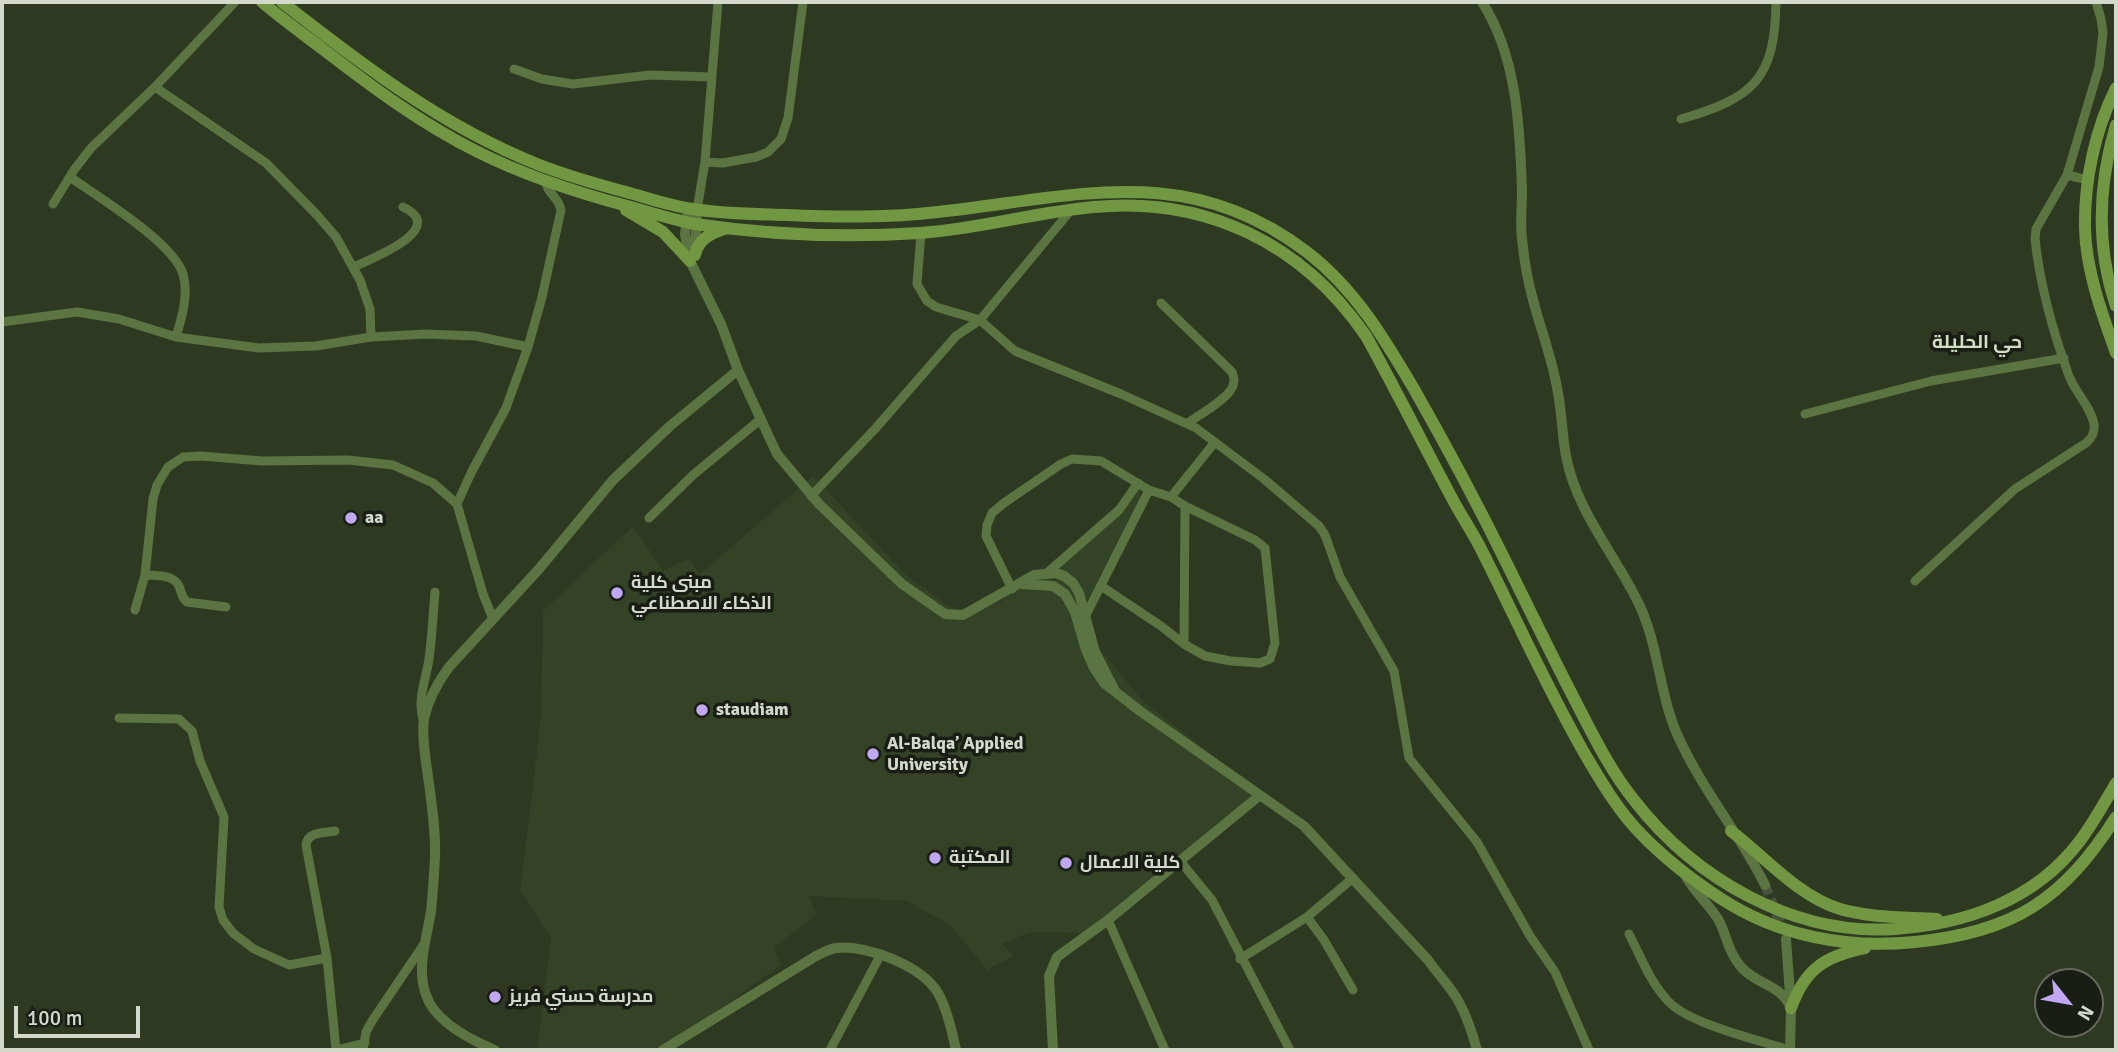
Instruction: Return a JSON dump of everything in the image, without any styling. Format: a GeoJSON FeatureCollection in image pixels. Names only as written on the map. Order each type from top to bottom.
{"type":"FeatureCollection","features":[{"type":"Feature","properties":{"kind":"main road"},"geometry":{"type":"LineString","coordinates":[[262,2],[367,83],[423,121],[476,151],[546,181],[611,202],[692,216],[888,216],[934,213],[1097,192],[1165,192],[1254,219],[1279,232],[1324,266],[1371,317],[1429,415],[1495,539],[1559,670],[1615,773],[1649,818],[1684,852],[1744,894],[1794,917],[1814,923],[1879,930],[1923,926],[1955,919],[2013,899],[2042,881],[2081,840],[2116,783]]}},
{"type":"Feature","properties":{"kind":"main road"},"geometry":{"type":"LineString","coordinates":[[282,2],[351,56],[475,135],[537,164],[729,228],[816,236],[921,233],[1071,210],[1145,205],[1202,214],[1229,223],[1257,237],[1310,272],[1346,307],[1366,336],[1480,547],[1575,737],[1601,781],[1640,833],[1685,875],[1737,909],[1772,925],[1811,937],[1849,943],[1894,944]]}},
{"type":"Feature","properties":{"kind":"main road"},"geometry":{"type":"LineString","coordinates":[[2116,88],[2100,127],[2088,180],[2085,231],[2097,296],[2116,353]]}},
{"type":"Feature","properties":{"kind":"main road"},"geometry":{"type":"LineString","coordinates":[[2116,125],[2109,147],[2101,201],[2102,249],[2116,306]]}},
{"type":"Feature","properties":{"kind":"main road"},"geometry":{"type":"LineString","coordinates":[[611,202],[663,232],[692,258],[697,245],[704,239],[729,228]]}},
{"type":"Feature","properties":{"kind":"main road"},"geometry":{"type":"LineString","coordinates":[[1480,547],[1495,539]]}},
{"type":"Feature","properties":{"kind":"main road"},"geometry":{"type":"LineString","coordinates":[[1791,1008],[1794,981],[1829,958],[1855,950],[1951,937],[2025,912],[2070,879],[2116,817]]}},
{"type":"Feature","properties":{"kind":"main road"},"geometry":{"type":"LineString","coordinates":[[1731,831],[1795,884],[1839,908],[1898,917],[1955,919]]}},
{"type":"Feature","properties":{"kind":"street"},"geometry":{"type":"LineString","coordinates":[[53,204],[70,177],[99,141],[155,87],[235,2]]}},
{"type":"Feature","properties":{"kind":"street"},"geometry":{"type":"LineString","coordinates":[[718,2],[705,162],[686,246],[777,454],[811,496],[902,584],[945,614],[963,615],[1017,587],[1034,575],[1056,573],[1073,583],[1080,593],[1095,652],[1114,689]]}},
{"type":"Feature","properties":{"kind":"street"},"geometry":{"type":"LineString","coordinates":[[705,162],[723,163],[756,157],[768,152],[781,139],[788,118],[803,2]]}},
{"type":"Feature","properties":{"kind":"street"},"geometry":{"type":"LineString","coordinates":[[1482,2],[1503,41],[1514,92],[1521,170],[1521,235],[1530,292],[1558,392],[1571,475],[1593,525],[1636,598],[1648,624],[1654,640],[1669,712],[1691,763],[1765,885]]}},
{"type":"Feature","properties":{"kind":"street"},"geometry":{"type":"LineString","coordinates":[[1681,119],[1713,110],[1752,87],[1760,79],[1773,41],[1776,2]]}},
{"type":"Feature","properties":{"kind":"street"},"geometry":{"type":"LineString","coordinates":[[1915,581],[2015,489],[2093,436],[2093,422],[2074,387],[2047,303],[2035,233],[2067,175],[2085,116],[2102,50],[2101,19],[2096,2]]}},
{"type":"Feature","properties":{"kind":"street"},"geometry":{"type":"LineString","coordinates":[[514,69],[542,79],[573,84],[650,75],[711,77]]}},
{"type":"Feature","properties":{"kind":"street"},"geometry":{"type":"LineString","coordinates":[[155,87],[266,163],[298,192],[336,237],[354,267],[367,297],[370,337]]}},
{"type":"Feature","properties":{"kind":"street"},"geometry":{"type":"LineString","coordinates":[[2067,175],[2088,180]]}},
{"type":"Feature","properties":{"kind":"street"},"geometry":{"type":"LineString","coordinates":[[70,177],[161,244],[175,259],[183,272],[185,284],[183,310],[176,337]]}},
{"type":"Feature","properties":{"kind":"street"},"geometry":{"type":"LineString","coordinates":[[457,504],[506,408],[542,298],[560,215],[559,201],[548,190],[546,181]]}},
{"type":"Feature","properties":{"kind":"street"},"geometry":{"type":"LineString","coordinates":[[354,267],[394,248],[413,234],[416,230],[415,218],[412,212],[402,207]]}},
{"type":"Feature","properties":{"kind":"street"},"geometry":{"type":"LineString","coordinates":[[811,496],[875,429],[956,336],[980,320],[1071,210]]}},
{"type":"Feature","properties":{"kind":"street"},"geometry":{"type":"LineString","coordinates":[[921,233],[917,276],[921,294],[936,307],[980,320],[1015,351],[1188,423],[1309,516],[1325,535],[1340,578],[1394,671],[1409,758],[1477,842],[1530,936],[1555,972],[1589,1050]]}},
{"type":"Feature","properties":{"kind":"street"},"geometry":{"type":"LineString","coordinates":[[1161,303],[1232,372],[1234,380],[1232,389],[1224,397],[1188,423]]}},
{"type":"Feature","properties":{"kind":"street"},"geometry":{"type":"LineString","coordinates":[[2,322],[77,312],[102,315],[176,337],[259,348],[289,348],[370,337],[426,334],[466,335],[528,347]]}},
{"type":"Feature","properties":{"kind":"street"},"geometry":{"type":"LineString","coordinates":[[1805,414],[1921,384],[2064,358]]}},
{"type":"Feature","properties":{"kind":"street"},"geometry":{"type":"LineString","coordinates":[[424,721],[441,678],[539,569],[613,480],[670,426],[738,370]]}},
{"type":"Feature","properties":{"kind":"street"},"geometry":{"type":"LineString","coordinates":[[649,518],[693,475],[761,419]]}},
{"type":"Feature","properties":{"kind":"street"},"geometry":{"type":"LineString","coordinates":[[1171,497],[1215,442]]}},
{"type":"Feature","properties":{"kind":"street"},"geometry":{"type":"LineString","coordinates":[[135,610],[145,575],[153,499],[157,485],[168,467],[183,457],[201,456],[262,461],[348,460],[393,465],[421,475],[457,504],[493,619]]}},
{"type":"Feature","properties":{"kind":"street"},"geometry":{"type":"LineString","coordinates":[[1017,587],[986,536],[992,513],[1072,459],[1101,461],[1149,490],[1171,497],[1255,540],[1265,548],[1275,646],[1270,659],[1260,663],[1205,656],[1101,586]]}},
{"type":"Feature","properties":{"kind":"street"},"geometry":{"type":"LineString","coordinates":[[1047,573],[1119,510],[1138,483]]}},
{"type":"Feature","properties":{"kind":"street"},"geometry":{"type":"LineString","coordinates":[[1086,615],[1149,490]]}},
{"type":"Feature","properties":{"kind":"street"},"geometry":{"type":"LineString","coordinates":[[1184,644],[1182,573],[1185,506]]}},
{"type":"Feature","properties":{"kind":"street"},"geometry":{"type":"LineString","coordinates":[[145,575],[173,579],[179,585],[181,595],[187,603],[226,607]]}},
{"type":"Feature","properties":{"kind":"street"},"geometry":{"type":"LineString","coordinates":[[1017,587],[1053,586],[1065,594],[1075,612],[1086,650],[1104,683],[1304,826],[1428,960],[1455,996],[1478,1050]]}},
{"type":"Feature","properties":{"kind":"street"},"geometry":{"type":"LineString","coordinates":[[435,592],[429,660],[421,696],[435,856],[431,911],[424,944],[423,980],[426,996],[434,1008],[458,1030],[495,1050]]}},
{"type":"Feature","properties":{"kind":"street"},"geometry":{"type":"LineString","coordinates":[[119,718],[178,719],[192,731],[200,761],[225,817],[219,907],[223,920],[233,933],[254,950],[289,965],[327,958]]}},
{"type":"Feature","properties":{"kind":"street"},"geometry":{"type":"LineString","coordinates":[[1053,1050],[1049,976],[1053,963],[1181,862],[1259,796]]}},
{"type":"Feature","properties":{"kind":"street"},"geometry":{"type":"LineString","coordinates":[[335,831],[311,835],[306,845],[327,958],[335,1050],[364,1047],[366,1032],[372,1021],[424,944]]}},
{"type":"Feature","properties":{"kind":"street"},"geometry":{"type":"LineString","coordinates":[[1181,862],[1212,900],[1290,1050]]}},
{"type":"Feature","properties":{"kind":"street"},"geometry":{"type":"LineString","coordinates":[[1629,934],[1652,979],[1676,1009],[1693,1018],[1790,1050],[1791,1008],[1784,995],[1773,986],[1752,977],[1736,961],[1723,930],[1685,875]]}},
{"type":"Feature","properties":{"kind":"street"},"geometry":{"type":"LineString","coordinates":[[1240,958],[1307,917],[1353,878]]}},
{"type":"Feature","properties":{"kind":"street"},"geometry":{"type":"LineString","coordinates":[[1723,930],[1727,917],[1737,909]]}},
{"type":"Feature","properties":{"kind":"street"},"geometry":{"type":"LineString","coordinates":[[1307,917],[1324,940],[1353,990]]}},
{"type":"Feature","properties":{"kind":"street"},"geometry":{"type":"LineString","coordinates":[[1108,920],[1165,1050]]}},
{"type":"Feature","properties":{"kind":"street"},"geometry":{"type":"LineString","coordinates":[[1773,986],[1794,981],[1786,939]]}},
{"type":"Feature","properties":{"kind":"street"},"geometry":{"type":"LineString","coordinates":[[663,1050],[825,951],[835,948],[881,954],[906,967],[933,987],[941,999],[953,1049]]}},
{"type":"Feature","properties":{"kind":"street"},"geometry":{"type":"LineString","coordinates":[[830,1050],[881,954]]}},
{"type":"Feature","properties":{"kind":"shaded area","name":"Al-Balqaʼ Applied University"},"geometry":{"type":"Polygon","coordinates":[[[813,476],[906,575],[951,608],[969,614],[1004,600],[1006,591],[1023,585],[1056,560],[1100,519],[1141,488],[1139,512],[1116,555],[1099,575],[1100,586],[1088,613],[1095,643],[1143,701],[1256,790],[1201,845],[1085,933],[1030,932],[1002,944],[1014,956],[987,970],[950,925],[907,901],[808,896],[817,914],[774,948],[781,965],[661,1050],[537,1050],[551,938],[520,890],[541,718],[543,611],[633,526],[663,571],[690,558],[699,575],[813,476]]]}},
{"type":"Feature","properties":{"kind":"tunnel"},"geometry":{"type":"LineString","coordinates":[[1765,885],[1784,933]]}},
{"type":"Feature","properties":{"kind":"place","name":"aa"},"geometry":{"type":"Point","coordinates":[351,518]}},
{"type":"Feature","properties":{"kind":"place","name":"مبنى كلية الذكاء الاصطناعي"},"geometry":{"type":"Point","coordinates":[617,593]}},
{"type":"Feature","properties":{"kind":"place","name":"staudiam"},"geometry":{"type":"Point","coordinates":[702,710]}},
{"type":"Feature","properties":{"kind":"place","name":"Al-Balqaʼ Applied University"},"geometry":{"type":"Point","coordinates":[873,754]}},
{"type":"Feature","properties":{"kind":"place","name":"المكتبة"},"geometry":{"type":"Point","coordinates":[935,858]}},
{"type":"Feature","properties":{"kind":"place","name":"كلية الاعمال"},"geometry":{"type":"Point","coordinates":[1066,863]}},
{"type":"Feature","properties":{"kind":"place","name":"مدرسة حسني فريز"},"geometry":{"type":"Point","coordinates":[495,997]}},
{"type":"Feature","properties":{"kind":"district","name":"حي الحليلة"},"geometry":{"type":"Point","coordinates":[1977,343]}}]}
